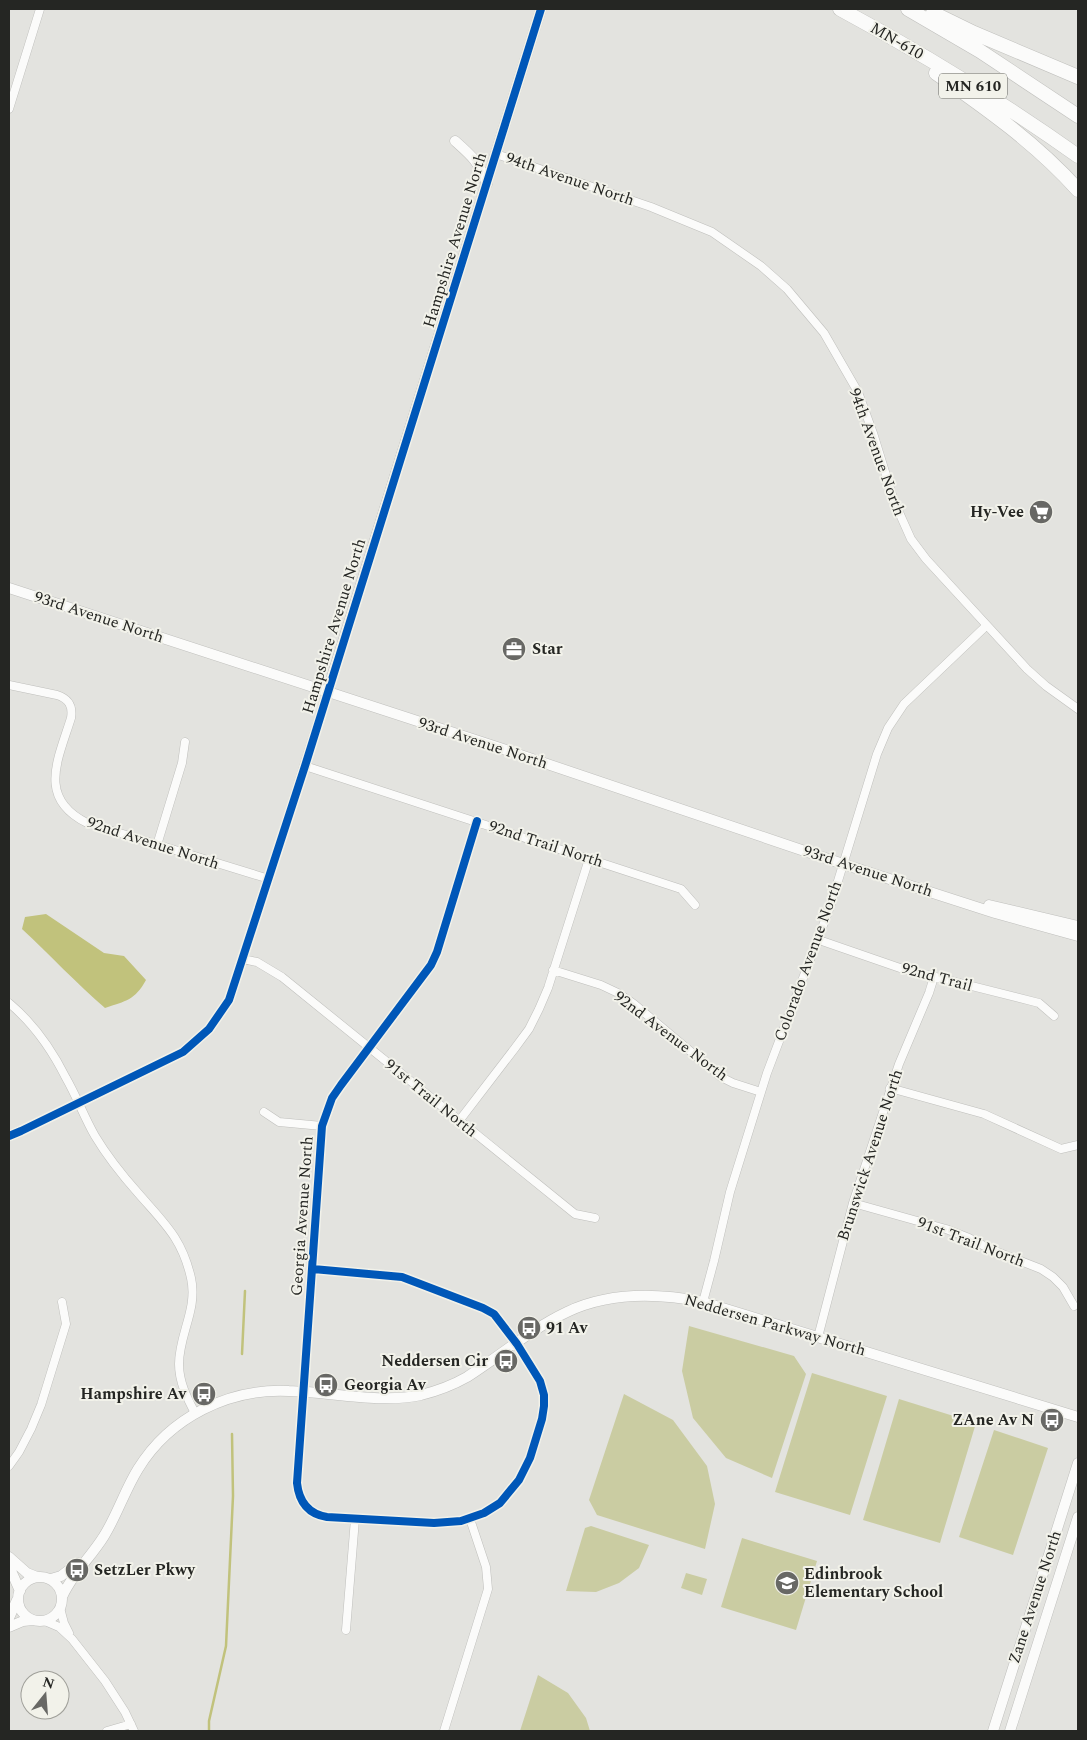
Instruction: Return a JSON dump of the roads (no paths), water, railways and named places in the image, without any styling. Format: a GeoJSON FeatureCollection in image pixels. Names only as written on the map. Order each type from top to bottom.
{"type":"FeatureCollection","features":[{"type":"Feature","properties":{"kind":"highway","name":"MN-610"},"geometry":{"type":"LineString","coordinates":[[840,9],[972,86],[1078,156]]}},
{"type":"Feature","properties":{"kind":"highway","name":"MN-610"},"geometry":{"type":"LineString","coordinates":[[908,9],[980,51],[1078,116]]}},
{"type":"Feature","properties":{"kind":"highway"},"geometry":{"type":"LineString","coordinates":[[924,9],[966,30],[1078,77]]}},
{"type":"Feature","properties":{"kind":"highway"},"geometry":{"type":"LineString","coordinates":[[864,22],[966,94],[1024,138],[1078,190]]}},
{"type":"Feature","properties":{"kind":"highway"},"geometry":{"type":"LineString","coordinates":[[1049,66],[1078,72]]}},
{"type":"Feature","properties":{"kind":"street"},"geometry":{"type":"LineString","coordinates":[[9,110],[40,9]]}},
{"type":"Feature","properties":{"kind":"street","name":"Hampshire Avenue North"},"geometry":{"type":"LineString","coordinates":[[9,1136],[183,1052],[209,1029],[229,1000],[305,766],[541,9]]}},
{"type":"Feature","properties":{"kind":"street"},"geometry":{"type":"LineString","coordinates":[[455,141],[479,165],[487,184]]}},
{"type":"Feature","properties":{"kind":"street","name":"94th Avenue North"},"geometry":{"type":"LineString","coordinates":[[496,154],[651,207],[712,232],[761,266],[787,289],[824,333],[858,392],[894,501],[911,539],[926,559],[1026,669],[1078,709]]}},
{"type":"Feature","properties":{"kind":"street","name":"93rd Avenue North"},"geometry":{"type":"LineString","coordinates":[[9,588],[507,750],[843,864],[995,913],[1078,936]]}},
{"type":"Feature","properties":{"kind":"street","name":"Colorado Avenue North"},"geometry":{"type":"LineString","coordinates":[[703,1302],[730,1192],[761,1092],[773,1056],[819,940],[877,754],[888,728],[904,704],[986,626]]}},
{"type":"Feature","properties":{"kind":"street","name":"92nd Avenue North"},"geometry":{"type":"LineString","coordinates":[[9,685],[57,695],[65,698],[70,704],[71,718],[57,763],[55,788],[60,800],[76,818],[268,880]]}},
{"type":"Feature","properties":{"kind":"street"},"geometry":{"type":"LineString","coordinates":[[157,845],[182,763],[185,742]]}},
{"type":"Feature","properties":{"kind":"street","name":"92nd Trail North"},"geometry":{"type":"LineString","coordinates":[[305,766],[681,889],[695,906]]}},
{"type":"Feature","properties":{"kind":"street","name":"Georgia Avenue North"},"geometry":{"type":"LineString","coordinates":[[355,1519],[327,1517],[309,1510],[302,1502],[298,1493],[297,1483],[322,1126],[332,1098],[423,978],[437,952],[477,822]]}},
{"type":"Feature","properties":{"kind":"street"},"geometry":{"type":"LineString","coordinates":[[459,1121],[529,1029],[542,1002],[589,859]]}},
{"type":"Feature","properties":{"kind":"street","name":"93rd Avenue North"},"geometry":{"type":"LineString","coordinates":[[958,900],[989,904],[1078,926]]}},
{"type":"Feature","properties":{"kind":"street","name":"92nd Trail"},"geometry":{"type":"LineString","coordinates":[[819,940],[934,977],[1039,1003],[1054,1016]]}},
{"type":"Feature","properties":{"kind":"street","name":"91st Trail North"},"geometry":{"type":"LineString","coordinates":[[243,959],[257,962],[282,977],[575,1214],[595,1218]]}},
{"type":"Feature","properties":{"kind":"street","name":"92nd Avenue North"},"geometry":{"type":"LineString","coordinates":[[553,970],[601,985],[618,993],[634,1004],[721,1077],[761,1092]]}},
{"type":"Feature","properties":{"kind":"street","name":"Brunswick Avenue North"},"geometry":{"type":"LineString","coordinates":[[818,1337],[852,1203],[890,1088],[934,977]]}},
{"type":"Feature","properties":{"kind":"street"},"geometry":{"type":"LineString","coordinates":[[9,1003],[37,1032],[53,1056],[67,1078],[94,1135],[115,1166],[161,1217],[181,1246],[192,1280],[193,1298],[179,1362],[180,1377],[190,1404],[196,1413]]}},
{"type":"Feature","properties":{"kind":"street"},"geometry":{"type":"LineString","coordinates":[[890,1088],[984,1114],[1061,1149],[1078,1145]]}},
{"type":"Feature","properties":{"kind":"street"},"geometry":{"type":"LineString","coordinates":[[264,1112],[279,1122],[322,1126]]}},
{"type":"Feature","properties":{"kind":"street","name":"91st Trail North"},"geometry":{"type":"LineString","coordinates":[[852,1203],[946,1229],[1041,1269],[1063,1287],[1074,1306]]}},
{"type":"Feature","properties":{"kind":"street"},"geometry":{"type":"LineString","coordinates":[[313,1269],[385,1274],[418,1282],[483,1308],[494,1314],[517,1344],[540,1382],[544,1394],[542,1419],[530,1458],[519,1480],[500,1503],[470,1519],[434,1523],[355,1519],[346,1630]]}},
{"type":"Feature","properties":{"kind":"street","name":"Neddersen Parkway North"},"geometry":{"type":"LineString","coordinates":[[63,1595],[72,1578],[104,1536],[131,1481],[149,1454],[169,1432],[196,1413],[220,1402],[251,1393],[270,1391],[380,1398],[402,1398],[421,1395],[467,1377],[548,1322],[568,1312],[604,1299],[660,1295],[703,1302],[1078,1417]]}},
{"type":"Feature","properties":{"kind":"street"},"geometry":{"type":"LineString","coordinates":[[9,1466],[27,1436],[41,1405],[66,1324],[62,1302]]}},
{"type":"Feature","properties":{"kind":"street","name":"Zane Avenue North"},"geometry":{"type":"LineString","coordinates":[[993,1731],[1078,1463]]}},
{"type":"Feature","properties":{"kind":"street","name":"Zane Avenue North"},"geometry":{"type":"LineString","coordinates":[[1010,1731],[1078,1517]]}},
{"type":"Feature","properties":{"kind":"street"},"geometry":{"type":"LineString","coordinates":[[444,1731],[488,1589],[486,1567],[470,1519]]}},
{"type":"Feature","properties":{"kind":"street"},"geometry":{"type":"LineString","coordinates":[[9,1557],[27,1573],[51,1579],[59,1586],[63,1595],[60,1608],[57,1614],[45,1621]]}},
{"type":"Feature","properties":{"kind":"street","name":"Neddersen Parkway North"},"geometry":{"type":"LineString","coordinates":[[51,1579],[60,1576],[88,1558]]}},
{"type":"Feature","properties":{"kind":"street"},"geometry":{"type":"LineString","coordinates":[[9,1566],[19,1595],[20,1608],[24,1615],[33,1620]]}},
{"type":"Feature","properties":{"kind":"street"},"geometry":{"type":"LineString","coordinates":[[9,1618],[24,1584],[29,1579],[37,1577]]}},
{"type":"Feature","properties":{"kind":"street"},"geometry":{"type":"LineString","coordinates":[[60,1608],[64,1624],[72,1639]]}},
{"type":"Feature","properties":{"kind":"street"},"geometry":{"type":"LineString","coordinates":[[9,1627],[23,1621],[45,1621],[59,1626],[72,1639],[105,1680],[132,1728],[107,1731]]}},
{"type":"Feature","properties":{"kind":"waterway"},"geometry":{"type":"LineString","coordinates":[[242,1354],[245,1291]]}},
{"type":"Feature","properties":{"kind":"waterway"},"geometry":{"type":"LineString","coordinates":[[209,1731],[209,1721],[226,1646],[233,1496],[232,1434]]}},
{"type":"Feature","properties":{"kind":"place","name":"Hy-Vee"},"geometry":{"type":"Point","coordinates":[1041,512]}},
{"type":"Feature","properties":{"kind":"place","name":"Star"},"geometry":{"type":"Point","coordinates":[514,649]}},
{"type":"Feature","properties":{"kind":"place","name":"91 Av"},"geometry":{"type":"Point","coordinates":[529,1328]}},
{"type":"Feature","properties":{"kind":"place","name":"Neddersen Cir"},"geometry":{"type":"Point","coordinates":[506,1361]}},
{"type":"Feature","properties":{"kind":"place","name":"Georgia Av"},"geometry":{"type":"Point","coordinates":[326,1385]}},
{"type":"Feature","properties":{"kind":"place","name":"Hampshire Av"},"geometry":{"type":"Point","coordinates":[204,1394]}},
{"type":"Feature","properties":{"kind":"place","name":"ZAne Av N"},"geometry":{"type":"Point","coordinates":[1052,1420]}},
{"type":"Feature","properties":{"kind":"place","name":"SetzLer Pkwy"},"geometry":{"type":"Point","coordinates":[77,1570]}},
{"type":"Feature","properties":{"kind":"place","name":"Edinbrook Elementary School"},"geometry":{"type":"Point","coordinates":[787,1583]}}]}
